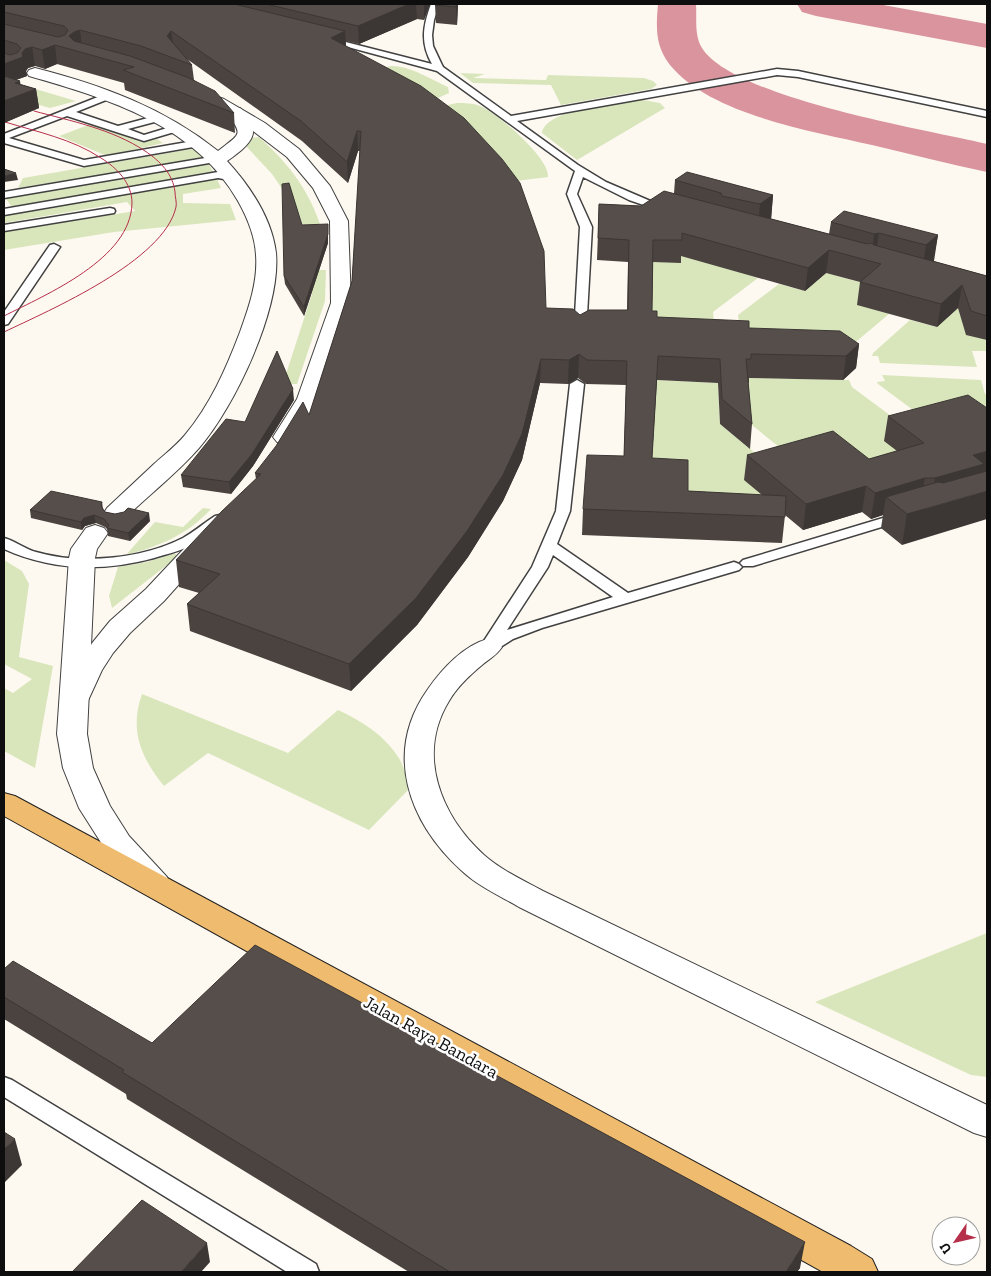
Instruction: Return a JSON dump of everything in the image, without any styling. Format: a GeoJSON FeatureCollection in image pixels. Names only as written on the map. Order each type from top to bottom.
{"type":"FeatureCollection","features":[{"type":"Feature","properties":{"kind":"main road","name":"Jalan Raya Bandara"},"geometry":{"type":"LineString","coordinates":[[4,803],[858,1272]]}},
{"type":"Feature","properties":{"kind":"street"},"geometry":{"type":"LineString","coordinates":[[35,72],[108,96],[159,118],[199,143],[235,178],[260,227],[266,254],[262,294],[257,315],[229,385],[192,441],[116,513]]}},
{"type":"Feature","properties":{"kind":"street"},"geometry":{"type":"LineString","coordinates":[[198,93],[234,111],[278,141],[303,164],[321,186],[339,221],[341,303],[308,399],[275,454]]}},
{"type":"Feature","properties":{"kind":"street"},"geometry":{"type":"LineString","coordinates":[[217,159],[240,143],[246,132],[246,125],[234,111]]}},
{"type":"Feature","properties":{"kind":"street"},"geometry":{"type":"LineString","coordinates":[[73,705],[88,670],[103,648],[120,628],[155,595],[234,508]]}},
{"type":"Feature","properties":{"kind":"street"},"geometry":{"type":"LineString","coordinates":[[95,533],[84,550],[82,564],[72,734],[78,768],[95,808],[118,844],[159,889]]}},
{"type":"Feature","properties":{"kind":"street"},"geometry":{"type":"LineString","coordinates":[[488,647],[457,672],[430,708],[422,729],[418,750],[424,795],[435,819],[454,844],[473,864],[532,898],[972,1112],[987,1122]]}},
{"type":"Feature","properties":{"kind":"lane"},"geometry":{"type":"LineString","coordinates":[[436,4],[430,20],[426,42],[440,69]]}},
{"type":"Feature","properties":{"kind":"lane"},"geometry":{"type":"LineString","coordinates":[[312,37],[440,69],[580,171],[610,189],[677,212]]}},
{"type":"Feature","properties":{"kind":"lane"},"geometry":{"type":"LineString","coordinates":[[509,119],[777,72],[798,74],[987,114]]}},
{"type":"Feature","properties":{"kind":"lane"},"geometry":{"type":"LineString","coordinates":[[4,139],[108,96]]}},
{"type":"Feature","properties":{"kind":"lane"},"geometry":{"type":"LineString","coordinates":[[66,112],[144,138],[177,128]]}},
{"type":"Feature","properties":{"kind":"lane"},"geometry":{"type":"LineString","coordinates":[[118,129],[159,118]]}},
{"type":"Feature","properties":{"kind":"lane"},"geometry":{"type":"LineString","coordinates":[[4,139],[84,163],[199,143]]}},
{"type":"Feature","properties":{"kind":"lane"},"geometry":{"type":"LineString","coordinates":[[4,195],[217,159]]}},
{"type":"Feature","properties":{"kind":"lane"},"geometry":{"type":"LineString","coordinates":[[580,171],[572,194],[586,226],[580,333]]}},
{"type":"Feature","properties":{"kind":"lane"},"geometry":{"type":"LineString","coordinates":[[4,212],[218,175],[235,178]]}},
{"type":"Feature","properties":{"kind":"lane"},"geometry":{"type":"LineString","coordinates":[[4,228],[110,211]]}},
{"type":"Feature","properties":{"kind":"lane"},"geometry":{"type":"LineString","coordinates":[[4,321],[54,247]]}},
{"type":"Feature","properties":{"kind":"lane"},"geometry":{"type":"LineString","coordinates":[[488,647],[540,566],[563,512],[577,384]]}},
{"type":"Feature","properties":{"kind":"lane"},"geometry":{"type":"LineString","coordinates":[[4,543],[32,556],[82,564],[128,560],[175,547],[190,540],[234,508]]}},
{"type":"Feature","properties":{"kind":"lane"},"geometry":{"type":"LineString","coordinates":[[488,647],[507,636],[536,625],[917,512]]}},
{"type":"Feature","properties":{"kind":"lane"},"geometry":{"type":"LineString","coordinates":[[549,546],[624,598]]}},
{"type":"Feature","properties":{"kind":"lane"},"geometry":{"type":"LineString","coordinates":[[4,1086],[307,1272]]}},
{"type":"Feature","properties":{"kind":"green space"},"geometry":{"type":"Polygon","coordinates":[[[391,66],[413,70],[448,87],[449,93],[438,98],[367,72],[391,66]]]}},
{"type":"Feature","properties":{"kind":"green space"},"geometry":{"type":"Polygon","coordinates":[[[460,73],[485,74],[473,78],[546,80],[548,75],[644,78],[653,81],[657,85],[651,89],[561,105],[551,85],[473,83],[460,73]]]}},
{"type":"Feature","properties":{"kind":"green space"},"geometry":{"type":"Polygon","coordinates":[[[12,82],[76,101],[50,108],[4,95],[12,82]]]}},
{"type":"Feature","properties":{"kind":"green space"},"geometry":{"type":"Polygon","coordinates":[[[643,100],[660,103],[665,108],[577,160],[542,133],[547,125],[556,118],[570,112],[602,105],[643,100]]]}},
{"type":"Feature","properties":{"kind":"green space"},"geometry":{"type":"Polygon","coordinates":[[[457,103],[480,106],[498,117],[532,148],[541,159],[548,177],[507,182],[429,109],[457,103]]]}},
{"type":"Feature","properties":{"kind":"green space"},"geometry":{"type":"Polygon","coordinates":[[[91,124],[141,142],[157,139],[163,143],[107,156],[59,136],[91,124]]]}},
{"type":"Feature","properties":{"kind":"green space"},"geometry":{"type":"Polygon","coordinates":[[[259,137],[281,158],[298,180],[312,204],[323,233],[302,234],[285,193],[272,174],[245,145],[251,138],[259,137]]]}},
{"type":"Feature","properties":{"kind":"green space"},"geometry":{"type":"Polygon","coordinates":[[[191,149],[196,150],[202,157],[90,178],[18,188],[23,178],[191,149]]]}},
{"type":"Feature","properties":{"kind":"green space"},"geometry":{"type":"Polygon","coordinates":[[[204,162],[208,163],[214,173],[15,208],[6,199],[204,162]]]}},
{"type":"Feature","properties":{"kind":"green space"},"geometry":{"type":"Polygon","coordinates":[[[217,179],[221,188],[183,194],[183,203],[230,204],[236,220],[114,232],[4,250],[4,232],[135,211],[127,202],[4,223],[4,214],[217,179]]]}},
{"type":"Feature","properties":{"kind":"green space"},"geometry":{"type":"Polygon","coordinates":[[[679,243],[750,253],[729,269],[758,278],[713,312],[716,344],[651,335],[652,262],[679,243]]]}},
{"type":"Feature","properties":{"kind":"green space"},"geometry":{"type":"Polygon","coordinates":[[[306,270],[326,270],[325,301],[297,384],[287,384],[285,377],[312,294],[306,270]]]}},
{"type":"Feature","properties":{"kind":"green space"},"geometry":{"type":"Polygon","coordinates":[[[826,273],[878,287],[889,314],[845,351],[741,345],[738,315],[779,284],[805,291],[826,273]]]}},
{"type":"Feature","properties":{"kind":"green space"},"geometry":{"type":"Polygon","coordinates":[[[958,308],[987,316],[987,351],[972,351],[977,367],[880,363],[878,356],[872,356],[910,320],[937,327],[958,308]]]}},
{"type":"Feature","properties":{"kind":"green space"},"geometry":{"type":"Polygon","coordinates":[[[882,375],[981,380],[985,394],[987,394],[987,436],[936,427],[878,384],[877,382],[885,381],[882,375]]]}},
{"type":"Feature","properties":{"kind":"green space"},"geometry":{"type":"Polygon","coordinates":[[[749,378],[849,380],[852,387],[914,433],[920,469],[800,464],[747,421],[743,383],[749,378]]]}},
{"type":"Feature","properties":{"kind":"green space"},"geometry":{"type":"Polygon","coordinates":[[[657,380],[718,383],[720,424],[777,471],[777,508],[736,520],[650,483],[657,380]]]}},
{"type":"Feature","properties":{"kind":"green space"},"geometry":{"type":"Polygon","coordinates":[[[203,508],[211,509],[183,533],[150,548],[126,555],[155,522],[183,527],[203,508]]]}},
{"type":"Feature","properties":{"kind":"green space"},"geometry":{"type":"Polygon","coordinates":[[[176,554],[176,558],[112,608],[109,596],[118,567],[147,562],[176,554]]]}},
{"type":"Feature","properties":{"kind":"green space"},"geometry":{"type":"Polygon","coordinates":[[[4,560],[22,571],[29,584],[19,657],[53,666],[35,768],[4,751],[4,688],[13,693],[32,679],[4,664],[4,560]]]}},
{"type":"Feature","properties":{"kind":"green space"},"geometry":{"type":"Polygon","coordinates":[[[142,694],[288,753],[338,710],[364,724],[387,742],[399,758],[411,787],[369,830],[208,753],[164,786],[149,765],[137,732],[138,707],[142,694]]]}},
{"type":"Feature","properties":{"kind":"green space"},"geometry":{"type":"Polygon","coordinates":[[[987,933],[987,1077],[971,1075],[815,1002],[987,933]]]}},
{"type":"Feature","properties":{"kind":"building"},"geometry":{"type":"Polygon","coordinates":[[[4,4],[234,4],[345,31],[331,38],[421,86],[464,118],[502,159],[520,183],[544,251],[546,308],[573,309],[580,315],[589,310],[628,310],[629,240],[598,238],[599,204],[641,206],[664,191],[867,244],[871,243],[987,276],[987,316],[971,311],[962,285],[941,304],[860,282],[881,264],[829,250],[808,268],[682,233],[682,240],[653,240],[652,311],[657,311],[657,317],[749,321],[749,328],[840,331],[859,344],[846,356],[751,354],[751,359],[746,359],[752,424],[722,399],[720,359],[658,356],[652,458],[688,460],[688,491],[786,496],[785,517],[583,509],[587,455],[624,456],[627,361],[587,360],[579,354],[569,360],[541,359],[522,434],[503,475],[467,531],[416,598],[349,664],[187,604],[220,574],[176,560],[222,511],[261,474],[255,473],[276,446],[303,402],[309,415],[352,281],[361,131],[357,131],[347,162],[301,121],[171,31],[167,36],[192,65],[141,46],[80,30],[69,36],[74,41],[130,56],[189,78],[215,91],[234,113],[123,70],[134,67],[55,45],[42,50],[32,47],[25,49],[22,53],[23,57],[4,64],[4,53],[10,55],[17,53],[21,48],[17,44],[4,40],[4,24],[58,37],[65,35],[68,30],[64,26],[4,12],[4,4]]]}},
{"type":"Feature","properties":{"kind":"building"},"geometry":{"type":"Polygon","coordinates":[[[266,4],[409,4],[358,26],[266,4]]]}},
{"type":"Feature","properties":{"kind":"building"},"geometry":{"type":"Polygon","coordinates":[[[456,4],[456,7],[435,5],[456,4]]]}},
{"type":"Feature","properties":{"kind":"building"},"geometry":{"type":"Polygon","coordinates":[[[4,76],[20,81],[15,83],[36,89],[4,101],[4,76]]]}},
{"type":"Feature","properties":{"kind":"building"},"geometry":{"type":"Polygon","coordinates":[[[4,169],[16,173],[4,176],[4,169]]]}},
{"type":"Feature","properties":{"kind":"building"},"geometry":{"type":"Polygon","coordinates":[[[687,172],[773,195],[760,204],[722,196],[721,193],[675,180],[687,172]]]}},
{"type":"Feature","properties":{"kind":"building"},"geometry":{"type":"Polygon","coordinates":[[[289,183],[302,225],[328,224],[328,234],[304,307],[284,276],[282,184],[289,183]]]}},
{"type":"Feature","properties":{"kind":"building"},"geometry":{"type":"Polygon","coordinates":[[[844,211],[938,235],[926,245],[879,233],[874,234],[831,222],[844,211]]]}},
{"type":"Feature","properties":{"kind":"building"},"geometry":{"type":"Polygon","coordinates":[[[277,351],[293,389],[252,454],[229,482],[181,475],[226,419],[245,422],[277,351]]]}},
{"type":"Feature","properties":{"kind":"building"},"geometry":{"type":"Polygon","coordinates":[[[968,395],[987,408],[987,451],[973,455],[984,464],[935,478],[925,478],[875,493],[866,486],[806,504],[747,455],[833,431],[869,459],[924,443],[888,416],[968,395]]]}},
{"type":"Feature","properties":{"kind":"building"},"geometry":{"type":"Polygon","coordinates":[[[987,471],[987,491],[907,514],[886,497],[938,482],[943,483],[987,471]]]}},
{"type":"Feature","properties":{"kind":"building"},"geometry":{"type":"Polygon","coordinates":[[[51,491],[102,502],[101,506],[105,512],[115,514],[124,512],[128,508],[149,513],[128,533],[107,528],[109,525],[104,519],[94,515],[84,518],[81,522],[30,510],[51,491]]]}},
{"type":"Feature","properties":{"kind":"building"},"geometry":{"type":"Polygon","coordinates":[[[255,945],[805,1242],[786,1272],[450,1272],[122,1072],[124,1070],[4,997],[4,969],[13,961],[152,1043],[255,945]]]}},
{"type":"Feature","properties":{"kind":"building"},"geometry":{"type":"Polygon","coordinates":[[[4,1132],[15,1139],[4,1149],[4,1132]]]}},
{"type":"Feature","properties":{"kind":"building"},"geometry":{"type":"Polygon","coordinates":[[[142,1200],[207,1243],[181,1272],[72,1272],[142,1200]]]}},
{"type":"Feature","properties":{"kind":"taxiway"},"geometry":{"type":"LineString","coordinates":[[677,4],[677,38],[685,56],[713,80],[731,89],[750,98],[801,115],[987,158]]}},
{"type":"Feature","properties":{"kind":"taxiway"},"geometry":{"type":"LineString","coordinates":[[816,4],[987,36]]}},
{"type":"Feature","properties":{"kind":"tram line"},"geometry":{"type":"LineString","coordinates":[[4,332],[49,311],[103,282],[128,264],[151,246],[167,227],[176,207],[172,179],[161,164],[145,151],[105,131],[34,111]]}},
{"type":"Feature","properties":{"kind":"tram line"},"geometry":{"type":"LineString","coordinates":[[4,316],[63,285],[102,258],[118,241],[128,223],[132,203],[129,189],[122,177],[113,166],[101,158],[67,141],[5,122]]}}]}
